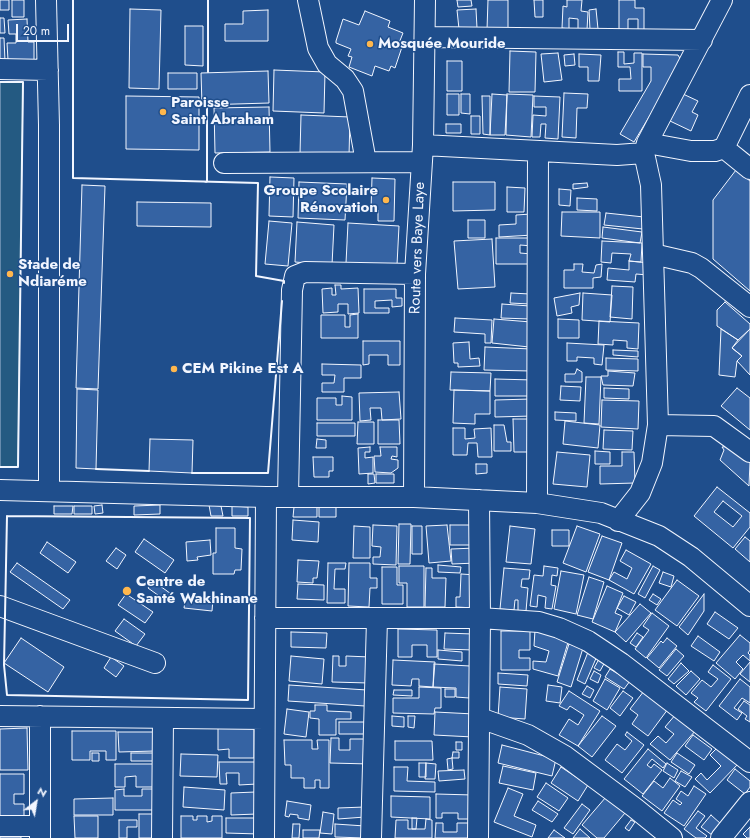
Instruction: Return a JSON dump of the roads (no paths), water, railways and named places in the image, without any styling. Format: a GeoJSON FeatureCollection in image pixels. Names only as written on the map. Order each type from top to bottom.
{"type":"FeatureCollection","features":[{"type":"Feature","properties":{"kind":"street"},"geometry":{"type":"LineString","coordinates":[[46,0],[48,70],[49,491]]}},
{"type":"Feature","properties":{"kind":"street"},"geometry":{"type":"LineString","coordinates":[[308,0],[318,48],[327,64],[346,80],[353,91],[366,162]]}},
{"type":"Feature","properties":{"kind":"street","name":"Route vers Baye Laye"},"geometry":{"type":"LineString","coordinates":[[414,497],[415,274],[422,154],[425,0]]}},
{"type":"Feature","properties":{"kind":"street"},"geometry":{"type":"LineString","coordinates":[[618,521],[640,493],[652,463],[658,425],[651,185],[646,148],[722,0]]}},
{"type":"Feature","properties":{"kind":"street"},"geometry":{"type":"LineString","coordinates":[[425,37],[702,40]]}},
{"type":"Feature","properties":{"kind":"street"},"geometry":{"type":"LineString","coordinates":[[0,69],[48,70]]}},
{"type":"Feature","properties":{"kind":"street"},"geometry":{"type":"LineString","coordinates":[[224,163],[366,162],[422,154],[538,152],[617,156],[646,148],[715,151],[724,148],[750,95]]}},
{"type":"Feature","properties":{"kind":"street"},"geometry":{"type":"LineString","coordinates":[[724,148],[750,169]]}},
{"type":"Feature","properties":{"kind":"street"},"geometry":{"type":"LineString","coordinates":[[536,504],[538,152]]}},
{"type":"Feature","properties":{"kind":"street"},"geometry":{"type":"LineString","coordinates":[[653,254],[692,263],[701,268],[750,307]]}},
{"type":"Feature","properties":{"kind":"street"},"geometry":{"type":"LineString","coordinates":[[288,497],[292,290],[295,276],[305,272],[415,274]]}},
{"type":"Feature","properties":{"kind":"street"},"geometry":{"type":"LineString","coordinates":[[658,425],[714,426],[750,452]]}},
{"type":"Feature","properties":{"kind":"street"},"geometry":{"type":"LineString","coordinates":[[0,490],[288,497],[414,497],[536,504],[600,513],[659,536],[691,557],[750,606]]}},
{"type":"Feature","properties":{"kind":"street"},"geometry":{"type":"LineString","coordinates":[[264,838],[266,496]]}},
{"type":"Feature","properties":{"kind":"street"},"geometry":{"type":"LineString","coordinates":[[479,500],[479,837]]}},
{"type":"Feature","properties":{"kind":"street"},"geometry":{"type":"LineString","coordinates":[[0,606],[155,663]]}},
{"type":"Feature","properties":{"kind":"street"},"geometry":{"type":"LineString","coordinates":[[265,618],[480,618],[539,622],[559,628],[588,641],[621,663],[750,762]]}},
{"type":"Feature","properties":{"kind":"street"},"geometry":{"type":"LineString","coordinates":[[371,838],[377,619]]}},
{"type":"Feature","properties":{"kind":"street"},"geometry":{"type":"LineString","coordinates":[[0,716],[264,719]]}},
{"type":"Feature","properties":{"kind":"street"},"geometry":{"type":"LineString","coordinates":[[0,826],[40,832],[40,716]]}},
{"type":"Feature","properties":{"kind":"street"},"geometry":{"type":"LineString","coordinates":[[162,838],[163,718]]}},
{"type":"Feature","properties":{"kind":"street"},"geometry":{"type":"LineString","coordinates":[[480,718],[528,735],[565,756],[635,808],[672,838]]}},
{"type":"Feature","properties":{"kind":"street"},"geometry":{"type":"LineString","coordinates":[[721,838],[750,802]]}},
{"type":"Feature","properties":{"kind":"place","name":"Mosquée Mouride"},"geometry":{"type":"Point","coordinates":[370,44]}},
{"type":"Feature","properties":{"kind":"place","name":"Paroisse Saint Abraham"},"geometry":{"type":"Point","coordinates":[163,112]}},
{"type":"Feature","properties":{"kind":"place","name":"Groupe Scolaire Rénovation"},"geometry":{"type":"Point","coordinates":[386,200]}},
{"type":"Feature","properties":{"kind":"place","name":"Stade de Ndiaréme"},"geometry":{"type":"Point","coordinates":[10,274]}},
{"type":"Feature","properties":{"kind":"place","name":"CEM Pikine Est A"},"geometry":{"type":"Point","coordinates":[174,369]}},
{"type":"Feature","properties":{"kind":"place","name":"Centre de Santé Wakhinane"},"geometry":{"type":"Point","coordinates":[127,591]}}]}
